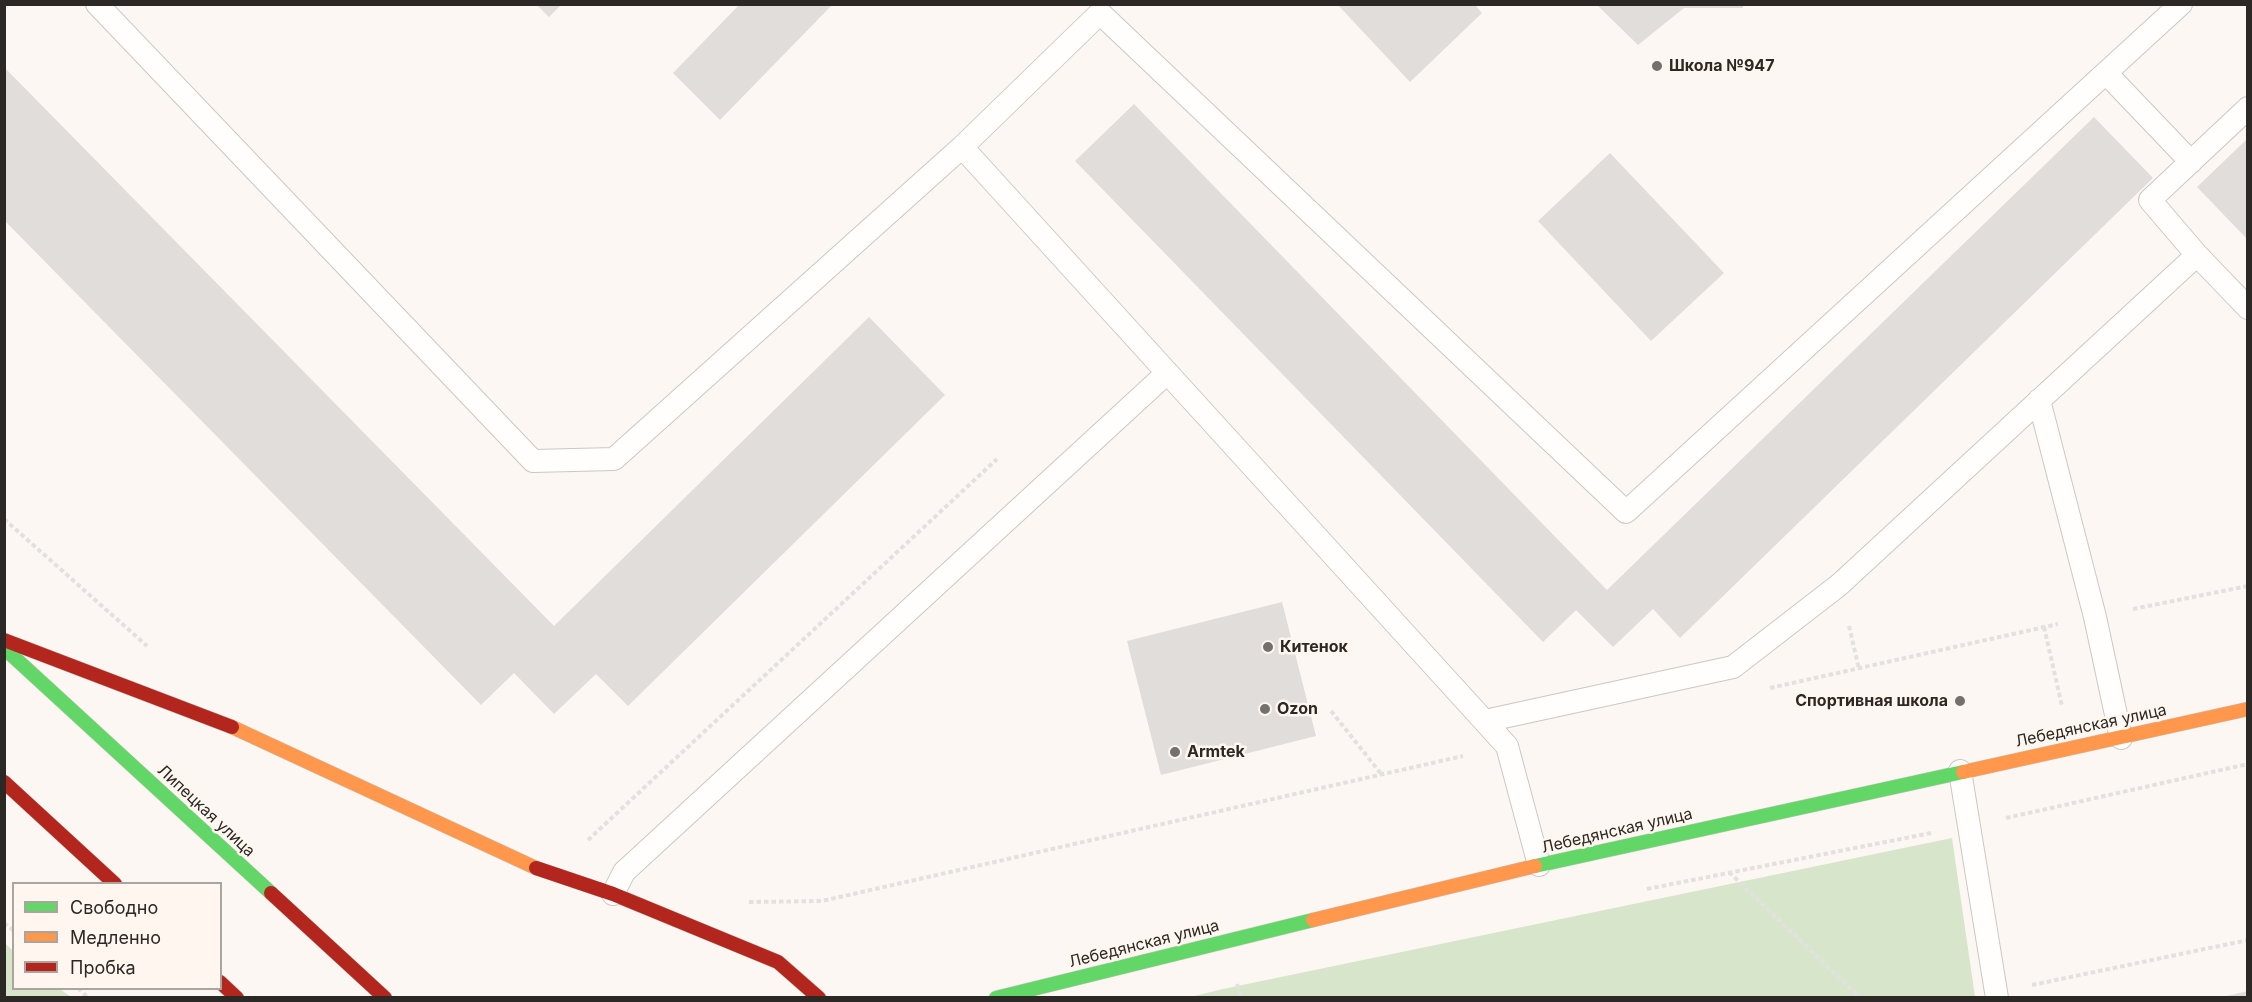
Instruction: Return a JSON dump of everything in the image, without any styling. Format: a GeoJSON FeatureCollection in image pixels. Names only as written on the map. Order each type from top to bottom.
{"type":"FeatureCollection","features":[{"type":"Feature","properties":{"kind":"street"},"geometry":{"type":"LineString","coordinates":[[4,640],[235,728],[525,864],[613,894],[778,962],[819,998]]}},
{"type":"Feature","properties":{"kind":"street","name":"Липецкая улица"},"geometry":{"type":"LineString","coordinates":[[4,648],[385,998]]}},
{"type":"Feature","properties":{"kind":"street","name":"Лебедянская улица"},"geometry":{"type":"LineString","coordinates":[[996,998],[1539,865],[2247,709]]}},
{"type":"Feature","properties":{"kind":"street"},"geometry":{"type":"LineString","coordinates":[[4,782],[113,882]]}},
{"type":"Feature","properties":{"kind":"street"},"geometry":{"type":"LineString","coordinates":[[222,984],[237,998]]}},
{"type":"Feature","properties":{"kind":"lane"},"geometry":{"type":"LineString","coordinates":[[97,4],[533,461],[614,459],[962,147],[1100,13],[1626,512],[2181,4]]}},
{"type":"Feature","properties":{"kind":"lane"},"geometry":{"type":"LineString","coordinates":[[2106,73],[2191,162]]}},
{"type":"Feature","properties":{"kind":"lane"},"geometry":{"type":"LineString","coordinates":[[2247,108],[2150,200],[2247,308]]}},
{"type":"Feature","properties":{"kind":"lane"},"geometry":{"type":"LineString","coordinates":[[962,147],[1507,746],[1539,865]]}},
{"type":"Feature","properties":{"kind":"lane"},"geometry":{"type":"LineString","coordinates":[[1485,721],[1733,667],[1839,585],[2197,255]]}},
{"type":"Feature","properties":{"kind":"lane"},"geometry":{"type":"LineString","coordinates":[[613,894],[624,873],[1167,373]]}},
{"type":"Feature","properties":{"kind":"lane"},"geometry":{"type":"LineString","coordinates":[[2039,400],[2095,617],[2121,738]]}},
{"type":"Feature","properties":{"kind":"lane"},"geometry":{"type":"LineString","coordinates":[[1960,771],[1997,995]]}},
{"type":"Feature","properties":{"kind":"path"},"geometry":{"type":"LineString","coordinates":[[586,843],[997,459]]}},
{"type":"Feature","properties":{"kind":"path"},"geometry":{"type":"LineString","coordinates":[[4,519],[152,648]]}},
{"type":"Feature","properties":{"kind":"path"},"geometry":{"type":"LineString","coordinates":[[1768,689],[2247,586]]}},
{"type":"Feature","properties":{"kind":"path"},"geometry":{"type":"LineString","coordinates":[[1331,711],[1382,775]]}},
{"type":"Feature","properties":{"kind":"path"},"geometry":{"type":"LineString","coordinates":[[746,902],[822,901],[1507,746]]}},
{"type":"Feature","properties":{"kind":"path"},"geometry":{"type":"LineString","coordinates":[[1637,891],[1970,826],[2247,764]]}},
{"type":"Feature","properties":{"kind":"path"},"geometry":{"type":"LineString","coordinates":[[1729,872],[1860,998]]}},
{"type":"Feature","properties":{"kind":"path"},"geometry":{"type":"LineString","coordinates":[[1997,995],[2247,940]]}},
{"type":"Feature","properties":{"kind":"green space"},"geometry":{"type":"Polygon","coordinates":[[[1952,838],[1975,997],[1190,997],[1223,989],[1952,838]]]}},
{"type":"Feature","properties":{"kind":"green space"},"geometry":{"type":"Polygon","coordinates":[[[5,943],[12,950],[12,990],[61,990],[71,997],[5,997],[5,943]]]}},
{"type":"Feature","properties":{"kind":"building"},"geometry":{"type":"Polygon","coordinates":[[[740,4],[833,4],[720,120],[673,73],[740,4]]]}},
{"type":"Feature","properties":{"kind":"building"},"geometry":{"type":"Polygon","coordinates":[[[1337,4],[1474,4],[1482,13],[1410,82],[1337,4]]]}},
{"type":"Feature","properties":{"kind":"building"},"geometry":{"type":"Polygon","coordinates":[[[1596,4],[1743,4],[1743,8],[1684,8],[1638,45],[1596,4]]]}},
{"type":"Feature","properties":{"kind":"building"},"geometry":{"type":"Polygon","coordinates":[[[537,5],[561,5],[549,17],[537,5]]]}},
{"type":"Feature","properties":{"kind":"building"},"geometry":{"type":"Polygon","coordinates":[[[4,67],[554,626],[869,317],[945,395],[628,706],[596,674],[554,714],[514,673],[481,705],[4,220],[4,67]]]}},
{"type":"Feature","properties":{"kind":"building"},"geometry":{"type":"Polygon","coordinates":[[[1134,104],[1607,590],[2094,117],[2153,178],[1680,638],[1653,609],[1613,647],[1576,610],[1543,642],[1075,161],[1134,104]]]}},
{"type":"Feature","properties":{"kind":"building"},"geometry":{"type":"Polygon","coordinates":[[[2248,138],[2248,240],[2197,187],[2248,138]]]}},
{"type":"Feature","properties":{"kind":"building"},"geometry":{"type":"Polygon","coordinates":[[[1610,153],[1724,273],[1651,341],[1538,221],[1610,153]]]}},
{"type":"Feature","properties":{"kind":"building"},"geometry":{"type":"Polygon","coordinates":[[[1282,602],[1316,736],[1161,775],[1127,641],[1282,602]]]}},
{"type":"Feature","properties":{"kind":"building"},"geometry":{"type":"Polygon","coordinates":[[[2248,991],[2248,998],[2222,998],[2222,997],[2248,991]]]}},
{"type":"Feature","properties":{"kind":"traffic: fast"},"geometry":{"type":"LineString","coordinates":[[4,648],[271,893]]}},
{"type":"Feature","properties":{"kind":"traffic: fast"},"geometry":{"type":"LineString","coordinates":[[1535,866],[1963,772]]}},
{"type":"Feature","properties":{"kind":"traffic: fast"},"geometry":{"type":"LineString","coordinates":[[996,998],[1313,920]]}},
{"type":"Feature","properties":{"kind":"traffic: slow"},"geometry":{"type":"LineString","coordinates":[[1963,772],[2248,709]]}},
{"type":"Feature","properties":{"kind":"traffic: slow"},"geometry":{"type":"LineString","coordinates":[[232,727],[536,868]]}},
{"type":"Feature","properties":{"kind":"traffic: slow"},"geometry":{"type":"LineString","coordinates":[[1313,920],[1535,866]]}},
{"type":"Feature","properties":{"kind":"traffic: jam"},"geometry":{"type":"LineString","coordinates":[[4,640],[232,727]]}},
{"type":"Feature","properties":{"kind":"traffic: jam"},"geometry":{"type":"LineString","coordinates":[[4,782],[113,882]]}},
{"type":"Feature","properties":{"kind":"traffic: jam"},"geometry":{"type":"LineString","coordinates":[[536,868],[613,894],[778,962],[819,998]]}},
{"type":"Feature","properties":{"kind":"traffic: jam"},"geometry":{"type":"LineString","coordinates":[[271,893],[385,998]]}},
{"type":"Feature","properties":{"kind":"traffic: jam"},"geometry":{"type":"LineString","coordinates":[[222,984],[237,998]]}},
{"type":"Feature","properties":{"kind":"place","name":"Школа №947"},"geometry":{"type":"Point","coordinates":[1657,66]}},
{"type":"Feature","properties":{"kind":"place","name":"Китенок"},"geometry":{"type":"Point","coordinates":[1268,647]}},
{"type":"Feature","properties":{"kind":"place","name":"Спортивная школа"},"geometry":{"type":"Point","coordinates":[1960,701]}},
{"type":"Feature","properties":{"kind":"place","name":"Ozon"},"geometry":{"type":"Point","coordinates":[1265,709]}},
{"type":"Feature","properties":{"kind":"place","name":"Armtek"},"geometry":{"type":"Point","coordinates":[1175,752]}}]}
